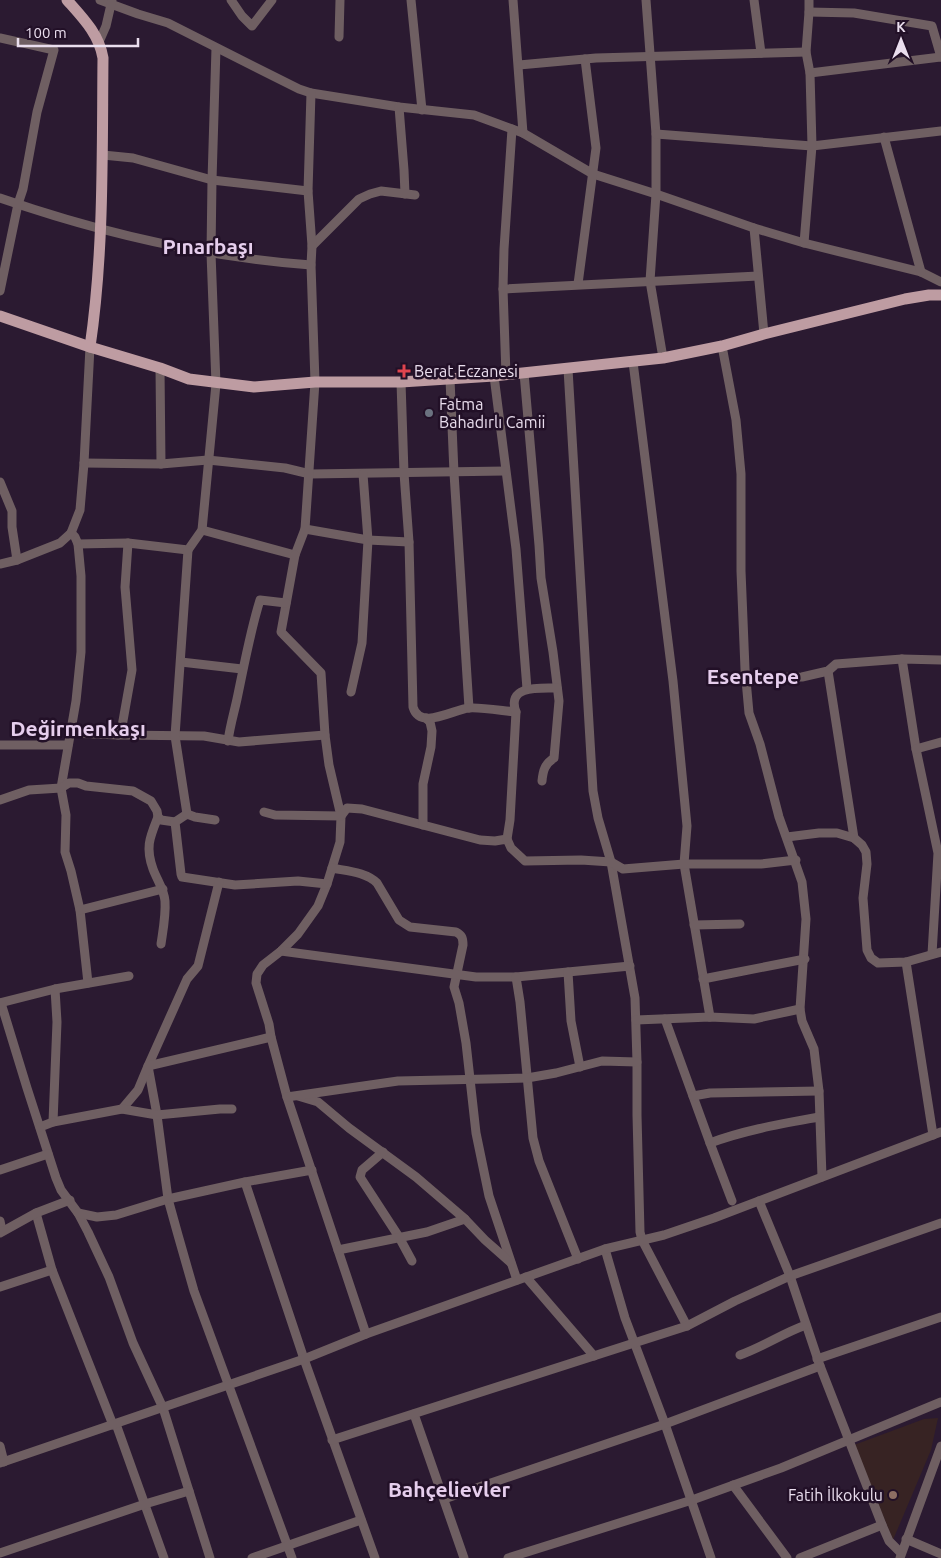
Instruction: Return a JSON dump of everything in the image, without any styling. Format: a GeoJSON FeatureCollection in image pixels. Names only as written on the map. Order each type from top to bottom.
{"type":"FeatureCollection","features":[{"type":"Feature","properties":{"kind":"main road"},"geometry":{"type":"LineString","coordinates":[[67,0],[94,33],[99,42],[103,58],[101,230],[95,313],[90,347]]}},
{"type":"Feature","properties":{"kind":"main road"},"geometry":{"type":"LineString","coordinates":[[0,316],[189,379],[216,384],[254,387],[316,382],[401,382],[524,374],[664,358],[722,346],[905,299],[941,295]]}},
{"type":"Feature","properties":{"kind":"street"},"geometry":{"type":"LineString","coordinates":[[100,0],[111,2],[138,14],[168,23],[310,93],[399,107],[474,115],[523,133],[592,174],[754,228],[921,272],[941,282]]}},
{"type":"Feature","properties":{"kind":"street"},"geometry":{"type":"LineString","coordinates":[[231,0],[252,26],[272,0]]}},
{"type":"Feature","properties":{"kind":"street"},"geometry":{"type":"LineString","coordinates":[[339,37],[340,0]]}},
{"type":"Feature","properties":{"kind":"street"},"geometry":{"type":"LineString","coordinates":[[412,0],[422,110]]}},
{"type":"Feature","properties":{"kind":"street"},"geometry":{"type":"LineString","coordinates":[[512,0],[519,65],[523,133]]}},
{"type":"Feature","properties":{"kind":"street"},"geometry":{"type":"LineString","coordinates":[[646,0],[656,134],[656,194],[650,281],[664,358]]}},
{"type":"Feature","properties":{"kind":"street"},"geometry":{"type":"LineString","coordinates":[[754,0],[761,53]]}},
{"type":"Feature","properties":{"kind":"street"},"geometry":{"type":"LineString","coordinates":[[804,242],[812,146],[810,73],[806,52],[809,0]]}},
{"type":"Feature","properties":{"kind":"street"},"geometry":{"type":"LineString","coordinates":[[99,42],[106,26],[111,2]]}},
{"type":"Feature","properties":{"kind":"street"},"geometry":{"type":"LineString","coordinates":[[809,12],[854,13],[932,26],[941,57],[810,73]]}},
{"type":"Feature","properties":{"kind":"street"},"geometry":{"type":"LineString","coordinates":[[0,38],[54,50],[38,112],[23,189],[5,246],[0,291]]}},
{"type":"Feature","properties":{"kind":"street"},"geometry":{"type":"LineString","coordinates":[[187,814],[175,736],[188,550],[202,530],[216,384],[211,253],[216,48]]}},
{"type":"Feature","properties":{"kind":"street"},"geometry":{"type":"LineString","coordinates":[[519,65],[651,56],[806,52]]}},
{"type":"Feature","properties":{"kind":"street"},"geometry":{"type":"LineString","coordinates":[[578,284],[596,148],[585,59]]}},
{"type":"Feature","properties":{"kind":"street"},"geometry":{"type":"LineString","coordinates":[[310,93],[308,191],[312,246],[310,265],[316,382],[305,529],[295,556],[281,632],[321,673],[329,764],[341,816],[340,842],[318,906],[298,934],[263,965],[257,974],[256,983],[312,1170],[366,1334]]}},
{"type":"Feature","properties":{"kind":"street"},"geometry":{"type":"LineString","coordinates":[[399,107],[405,194]]}},
{"type":"Feature","properties":{"kind":"street"},"geometry":{"type":"LineString","coordinates":[[506,375],[503,289],[512,129]]}},
{"type":"Feature","properties":{"kind":"street"},"geometry":{"type":"LineString","coordinates":[[656,134],[812,146],[941,131]]}},
{"type":"Feature","properties":{"kind":"street"},"geometry":{"type":"LineString","coordinates":[[884,137],[921,272]]}},
{"type":"Feature","properties":{"kind":"street"},"geometry":{"type":"LineString","coordinates":[[103,155],[134,158],[212,180],[308,191]]}},
{"type":"Feature","properties":{"kind":"street"},"geometry":{"type":"LineString","coordinates":[[312,246],[359,199],[381,192],[416,195]]}},
{"type":"Feature","properties":{"kind":"street"},"geometry":{"type":"LineString","coordinates":[[0,198],[101,230],[145,240],[265,262],[310,265]]}},
{"type":"Feature","properties":{"kind":"street"},"geometry":{"type":"LineString","coordinates":[[754,228],[764,334]]}},
{"type":"Feature","properties":{"kind":"street"},"geometry":{"type":"LineString","coordinates":[[503,289],[758,276]]}},
{"type":"Feature","properties":{"kind":"street"},"geometry":{"type":"LineString","coordinates":[[722,346],[736,420],[741,474],[741,571],[745,670],[749,713],[760,744],[779,817],[796,860],[802,882],[806,919],[805,959],[800,1009],[802,1021],[814,1050],[819,1091],[822,1177]]}},
{"type":"Feature","properties":{"kind":"street"},"geometry":{"type":"LineString","coordinates":[[0,564],[17,560],[60,543],[71,533],[80,510],[90,347]]}},
{"type":"Feature","properties":{"kind":"street"},"geometry":{"type":"LineString","coordinates":[[633,362],[674,680],[687,826],[684,864],[710,1018]]}},
{"type":"Feature","properties":{"kind":"street"},"geometry":{"type":"LineString","coordinates":[[160,368],[161,464]]}},
{"type":"Feature","properties":{"kind":"street"},"geometry":{"type":"LineString","coordinates":[[568,369],[593,791],[598,818],[611,862],[635,998],[639,1222],[642,1240],[687,1326]]}},
{"type":"Feature","properties":{"kind":"street"},"geometry":{"type":"LineString","coordinates":[[524,374],[541,578],[559,701],[554,758],[546,764],[542,772],[542,781]]}},
{"type":"Feature","properties":{"kind":"street"},"geometry":{"type":"LineString","coordinates":[[494,376],[516,549],[527,689]]}},
{"type":"Feature","properties":{"kind":"street"},"geometry":{"type":"LineString","coordinates":[[450,379],[469,708]]}},
{"type":"Feature","properties":{"kind":"street"},"geometry":{"type":"LineString","coordinates":[[401,382],[404,473],[409,542],[413,707],[419,716],[426,718],[443,716],[469,708],[516,712]]}},
{"type":"Feature","properties":{"kind":"street"},"geometry":{"type":"LineString","coordinates":[[84,463],[161,464],[208,460],[285,468],[310,474],[505,471]]}},
{"type":"Feature","properties":{"kind":"street"},"geometry":{"type":"LineString","coordinates":[[351,692],[362,644],[368,540],[363,474]]}},
{"type":"Feature","properties":{"kind":"street"},"geometry":{"type":"LineString","coordinates":[[0,482],[12,511],[12,526],[17,560]]}},
{"type":"Feature","properties":{"kind":"street"},"geometry":{"type":"LineString","coordinates":[[305,529],[368,540],[409,542]]}},
{"type":"Feature","properties":{"kind":"street"},"geometry":{"type":"LineString","coordinates":[[202,530],[295,556]]}},
{"type":"Feature","properties":{"kind":"street"},"geometry":{"type":"LineString","coordinates":[[71,533],[78,544],[81,576],[81,652],[76,701],[61,788],[66,815],[65,852],[80,910],[88,983]]}},
{"type":"Feature","properties":{"kind":"street"},"geometry":{"type":"LineString","coordinates":[[78,544],[128,543],[188,550]]}},
{"type":"Feature","properties":{"kind":"street"},"geometry":{"type":"LineString","coordinates":[[118,735],[121,732],[132,670],[125,586],[128,543]]}},
{"type":"Feature","properties":{"kind":"street"},"geometry":{"type":"LineString","coordinates":[[228,741],[242,669],[260,600],[286,603]]}},
{"type":"Feature","properties":{"kind":"street"},"geometry":{"type":"LineString","coordinates":[[747,678],[802,677],[828,671],[836,664],[902,659],[941,660]]}},
{"type":"Feature","properties":{"kind":"street"},"geometry":{"type":"LineString","coordinates":[[787,837],[819,832],[837,833],[854,838],[862,845],[866,852],[867,864],[864,898],[868,950],[871,958],[878,963],[906,962],[937,953],[936,878],[940,855],[916,749],[902,659]]}},
{"type":"Feature","properties":{"kind":"street"},"geometry":{"type":"LineString","coordinates":[[181,662],[242,669]]}},
{"type":"Feature","properties":{"kind":"street"},"geometry":{"type":"LineString","coordinates":[[828,671],[854,838]]}},
{"type":"Feature","properties":{"kind":"street"},"geometry":{"type":"LineString","coordinates":[[556,688],[527,689],[516,697],[514,705],[516,712],[512,796],[507,839],[511,848],[526,861],[582,860],[611,862],[623,869],[684,864],[761,864],[796,860]]}},
{"type":"Feature","properties":{"kind":"street"},"geometry":{"type":"LineString","coordinates":[[423,825],[423,784],[431,747],[432,731],[430,722],[426,718]]}},
{"type":"Feature","properties":{"kind":"street"},"geometry":{"type":"LineString","coordinates":[[71,733],[204,736],[228,741],[250,742],[325,735]]}},
{"type":"Feature","properties":{"kind":"street"},"geometry":{"type":"LineString","coordinates":[[916,749],[941,742]]}},
{"type":"Feature","properties":{"kind":"street"},"geometry":{"type":"LineString","coordinates":[[0,745],[68,745]]}},
{"type":"Feature","properties":{"kind":"street"},"geometry":{"type":"LineString","coordinates":[[0,800],[19,792],[61,788],[69,783],[78,783],[86,786],[133,791],[151,801],[158,817],[149,839],[149,853],[165,902],[161,944]]}},
{"type":"Feature","properties":{"kind":"street"},"geometry":{"type":"LineString","coordinates":[[341,816],[347,808],[362,809],[480,840],[495,841],[507,839]]}},
{"type":"Feature","properties":{"kind":"street"},"geometry":{"type":"LineString","coordinates":[[264,812],[275,815],[341,816]]}},
{"type":"Feature","properties":{"kind":"street"},"geometry":{"type":"LineString","coordinates":[[187,814],[215,820]]}},
{"type":"Feature","properties":{"kind":"street"},"geometry":{"type":"LineString","coordinates":[[158,817],[161,820],[175,822],[187,814]]}},
{"type":"Feature","properties":{"kind":"street"},"geometry":{"type":"LineString","coordinates":[[175,822],[180,874],[182,877],[235,885],[298,881],[327,884]]}},
{"type":"Feature","properties":{"kind":"street"},"geometry":{"type":"LineString","coordinates":[[332,868],[372,878],[377,883],[399,920],[404,924],[410,927],[456,932],[463,938],[454,987],[459,1003],[471,1079],[476,1133],[489,1196],[511,1263],[521,1279],[594,1356]]}},
{"type":"Feature","properties":{"kind":"street"},"geometry":{"type":"LineString","coordinates":[[122,1109],[138,1090],[187,979],[198,966],[220,882]]}},
{"type":"Feature","properties":{"kind":"street"},"geometry":{"type":"LineString","coordinates":[[80,910],[162,889]]}},
{"type":"Feature","properties":{"kind":"street"},"geometry":{"type":"LineString","coordinates":[[694,925],[740,924]]}},
{"type":"Feature","properties":{"kind":"street"},"geometry":{"type":"LineString","coordinates":[[281,950],[476,977],[516,978],[630,966]]}},
{"type":"Feature","properties":{"kind":"street"},"geometry":{"type":"LineString","coordinates":[[703,978],[805,959]]}},
{"type":"Feature","properties":{"kind":"street"},"geometry":{"type":"LineString","coordinates":[[0,1446],[2,1462],[228,1386],[304,1359],[366,1334],[605,1249],[689,1227],[937,1133],[906,962]]}},
{"type":"Feature","properties":{"kind":"street"},"geometry":{"type":"LineString","coordinates":[[568,972],[571,1021],[580,1067]]}},
{"type":"Feature","properties":{"kind":"street"},"geometry":{"type":"LineString","coordinates":[[129,976],[55,989],[1,1003],[61,1190],[78,1213],[109,1277],[133,1343],[163,1408],[210,1558]]}},
{"type":"Feature","properties":{"kind":"street"},"geometry":{"type":"LineString","coordinates":[[516,978],[533,1138],[539,1161],[578,1259]]}},
{"type":"Feature","properties":{"kind":"street"},"geometry":{"type":"LineString","coordinates":[[53,1122],[57,1022],[55,989]]}},
{"type":"Feature","properties":{"kind":"street"},"geometry":{"type":"LineString","coordinates":[[636,1020],[754,1019],[800,1009]]}},
{"type":"Feature","properties":{"kind":"street"},"geometry":{"type":"LineString","coordinates":[[665,1019],[732,1201]]}},
{"type":"Feature","properties":{"kind":"street"},"geometry":{"type":"LineString","coordinates":[[148,1066],[271,1037]]}},
{"type":"Feature","properties":{"kind":"street"},"geometry":{"type":"LineString","coordinates":[[291,1096],[398,1081],[527,1078],[580,1067],[591,1062],[637,1062]]}},
{"type":"Feature","properties":{"kind":"street"},"geometry":{"type":"LineString","coordinates":[[148,1066],[157,1115],[168,1199],[194,1291],[292,1558]]}},
{"type":"Feature","properties":{"kind":"street"},"geometry":{"type":"LineString","coordinates":[[693,1096],[710,1093],[819,1091]]}},
{"type":"Feature","properties":{"kind":"street"},"geometry":{"type":"LineString","coordinates":[[291,1096],[318,1102],[349,1128],[416,1177],[465,1219],[511,1263]]}},
{"type":"Feature","properties":{"kind":"street"},"geometry":{"type":"LineString","coordinates":[[40,1127],[53,1122],[122,1109],[157,1115],[220,1108],[232,1109]]}},
{"type":"Feature","properties":{"kind":"street"},"geometry":{"type":"LineString","coordinates":[[710,1143],[755,1128],[819,1117]]}},
{"type":"Feature","properties":{"kind":"street"},"geometry":{"type":"LineString","coordinates":[[383,1152],[362,1170],[360,1177],[400,1237],[412,1261]]}},
{"type":"Feature","properties":{"kind":"street"},"geometry":{"type":"LineString","coordinates":[[0,1170],[48,1154]]}},
{"type":"Feature","properties":{"kind":"street"},"geometry":{"type":"LineString","coordinates":[[78,1213],[98,1217],[116,1215],[168,1199],[244,1182],[312,1170]]}},
{"type":"Feature","properties":{"kind":"street"},"geometry":{"type":"LineString","coordinates":[[244,1182],[332,1440],[375,1558]]}},
{"type":"Feature","properties":{"kind":"street"},"geometry":{"type":"LineString","coordinates":[[0,1221],[1,1232],[36,1213],[70,1200]]}},
{"type":"Feature","properties":{"kind":"street"},"geometry":{"type":"LineString","coordinates":[[760,1201],[790,1276],[818,1363],[882,1525],[889,1541],[900,1556]]}},
{"type":"Feature","properties":{"kind":"street"},"geometry":{"type":"LineString","coordinates":[[36,1213],[52,1270],[115,1424],[164,1558]]}},
{"type":"Feature","properties":{"kind":"street"},"geometry":{"type":"LineString","coordinates":[[338,1250],[427,1232],[465,1219]]}},
{"type":"Feature","properties":{"kind":"street"},"geometry":{"type":"LineString","coordinates":[[332,1440],[687,1326],[735,1301],[790,1276],[941,1223]]}},
{"type":"Feature","properties":{"kind":"street"},"geometry":{"type":"LineString","coordinates":[[605,1249],[616,1290],[634,1343],[665,1424],[711,1558]]}},
{"type":"Feature","properties":{"kind":"street"},"geometry":{"type":"LineString","coordinates":[[0,1288],[52,1270]]}},
{"type":"Feature","properties":{"kind":"street"},"geometry":{"type":"LineString","coordinates":[[444,1499],[665,1424],[818,1363],[941,1317]]}},
{"type":"Feature","properties":{"kind":"street"},"geometry":{"type":"LineString","coordinates":[[740,1354],[767,1343],[792,1329],[806,1325]]}},
{"type":"Feature","properties":{"kind":"street"},"geometry":{"type":"LineString","coordinates":[[508,1558],[692,1500],[781,1468],[941,1402]]}},
{"type":"Feature","properties":{"kind":"street"},"geometry":{"type":"LineString","coordinates":[[414,1414],[464,1558]]}},
{"type":"Feature","properties":{"kind":"street"},"geometry":{"type":"LineString","coordinates":[[900,1556],[941,1446]]}},
{"type":"Feature","properties":{"kind":"street"},"geometry":{"type":"LineString","coordinates":[[733,1485],[787,1558]]}},
{"type":"Feature","properties":{"kind":"street"},"geometry":{"type":"LineString","coordinates":[[0,1553],[189,1491]]}},
{"type":"Feature","properties":{"kind":"street"},"geometry":{"type":"LineString","coordinates":[[252,1558],[361,1520]]}},
{"type":"Feature","properties":{"kind":"street"},"geometry":{"type":"LineString","coordinates":[[800,1558],[882,1525]]}},
{"type":"Feature","properties":{"kind":"street"},"geometry":{"type":"LineString","coordinates":[[906,1539],[941,1554]]}},
{"type":"Feature","properties":{"kind":"shaded area","name":"Fatih İlkokulu"},"geometry":{"type":"Polygon","coordinates":[[[938,1418],[931,1450],[893,1540],[854,1445],[924,1419],[938,1418]]]}},
{"type":"Feature","properties":{"kind":"place","name":"Berat Eczanesi"},"geometry":{"type":"Point","coordinates":[404,371]}},
{"type":"Feature","properties":{"kind":"place","name":"Fatma Bahadırlı Camii"},"geometry":{"type":"Point","coordinates":[429,413]}},
{"type":"Feature","properties":{"kind":"place","name":"Fatih İlkokulu"},"geometry":{"type":"Point","coordinates":[893,1495]}},
{"type":"Feature","properties":{"kind":"district","name":"Pınarbaşı"},"geometry":{"type":"Point","coordinates":[208,246]}},
{"type":"Feature","properties":{"kind":"district","name":"Esentepe"},"geometry":{"type":"Point","coordinates":[753,676]}},
{"type":"Feature","properties":{"kind":"district","name":"Değirmenkaşı"},"geometry":{"type":"Point","coordinates":[78,728]}},
{"type":"Feature","properties":{"kind":"district","name":"Bahçelievler"},"geometry":{"type":"Point","coordinates":[449,1489]}}]}
